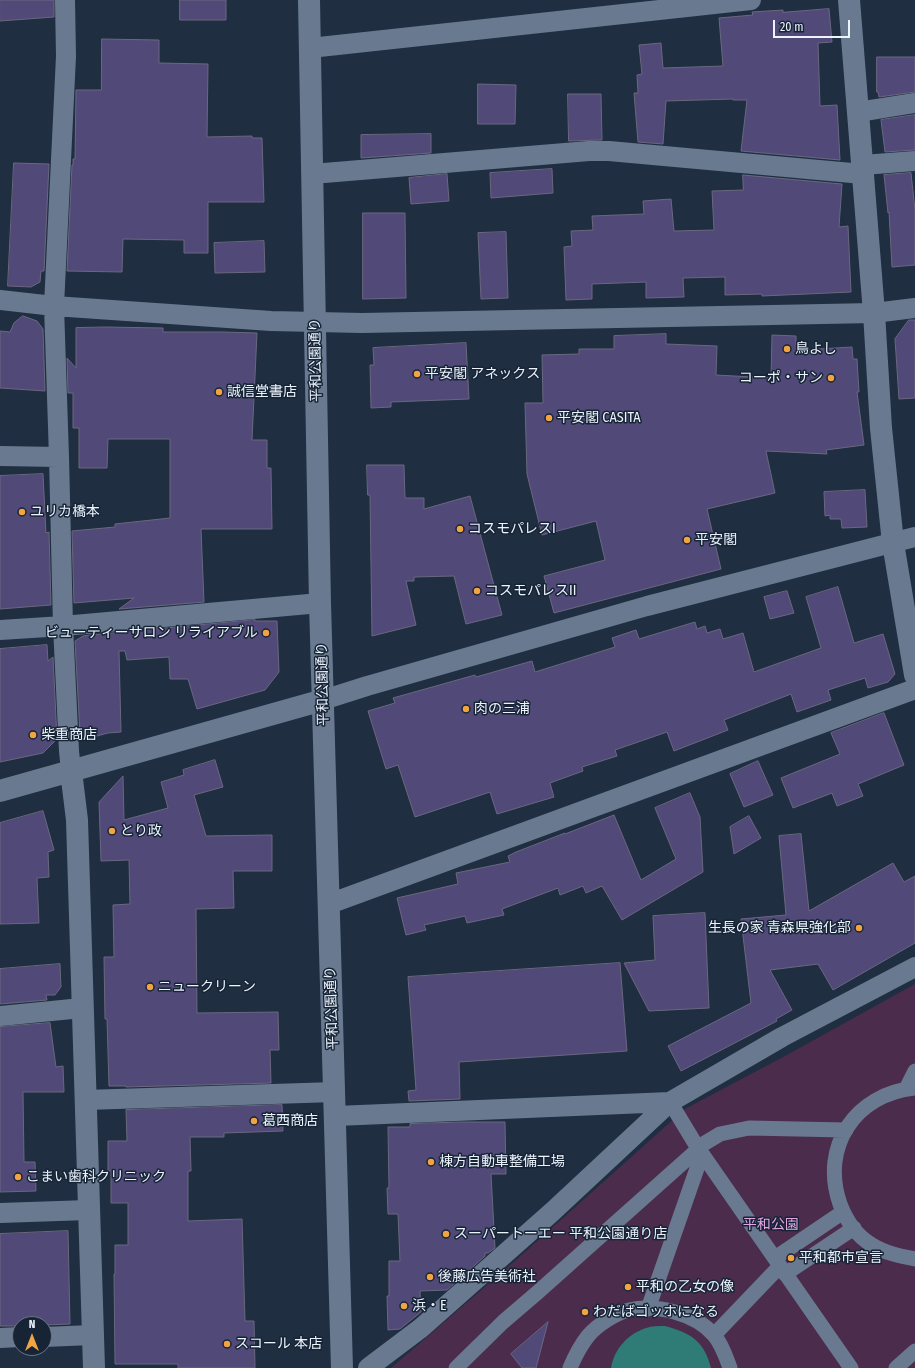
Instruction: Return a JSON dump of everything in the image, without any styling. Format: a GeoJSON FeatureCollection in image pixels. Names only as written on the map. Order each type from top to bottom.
{"type":"FeatureCollection","features":[{"type":"Feature","properties":{"kind":"street"},"geometry":{"type":"LineString","coordinates":[[65,0],[66,56],[54,306],[63,626],[69,751],[77,820],[94,1368]]}},
{"type":"Feature","properties":{"kind":"street","name":"平和公園通り"},"geometry":{"type":"LineString","coordinates":[[309,0],[320,603],[336,1116],[342,1368]]}},
{"type":"Feature","properties":{"kind":"street"},"geometry":{"type":"LineString","coordinates":[[310,48],[751,0]]}},
{"type":"Feature","properties":{"kind":"street"},"geometry":{"type":"LineString","coordinates":[[849,0],[874,313],[881,428],[893,543],[915,675]]}},
{"type":"Feature","properties":{"kind":"street"},"geometry":{"type":"LineString","coordinates":[[858,112],[915,103]]}},
{"type":"Feature","properties":{"kind":"street"},"geometry":{"type":"LineString","coordinates":[[312,174],[609,151],[863,169],[915,161]]}},
{"type":"Feature","properties":{"kind":"street"},"geometry":{"type":"LineString","coordinates":[[0,300],[54,306],[271,321],[362,324],[874,313],[915,308]]}},
{"type":"Feature","properties":{"kind":"street"},"geometry":{"type":"LineString","coordinates":[[0,456],[59,457]]}},
{"type":"Feature","properties":{"kind":"street"},"geometry":{"type":"LineString","coordinates":[[0,791],[323,700],[646,606],[915,537]]}},
{"type":"Feature","properties":{"kind":"street"},"geometry":{"type":"LineString","coordinates":[[0,630],[63,626],[320,603]]}},
{"type":"Feature","properties":{"kind":"street"},"geometry":{"type":"LineString","coordinates":[[329,904],[915,688]]}},
{"type":"Feature","properties":{"kind":"street"},"geometry":{"type":"LineString","coordinates":[[368,1368],[421,1328],[552,1212],[670,1102],[782,1037],[915,967]]}},
{"type":"Feature","properties":{"kind":"street"},"geometry":{"type":"LineString","coordinates":[[0,1016],[82,1008]]}},
{"type":"Feature","properties":{"kind":"street"},"geometry":{"type":"LineString","coordinates":[[915,1071],[911,1088],[889,1093],[867,1105],[850,1123],[838,1145],[834,1168],[835,1191],[843,1212],[854,1228],[871,1244],[892,1254],[915,1259]]}},
{"type":"Feature","properties":{"kind":"street"},"geometry":{"type":"LineString","coordinates":[[85,1100],[335,1092]]}},
{"type":"Feature","properties":{"kind":"street"},"geometry":{"type":"LineString","coordinates":[[336,1116],[670,1102]]}},
{"type":"Feature","properties":{"kind":"street"},"geometry":{"type":"LineString","coordinates":[[670,1102],[700,1151],[851,1368]]}},
{"type":"Feature","properties":{"kind":"street"},"geometry":{"type":"LineString","coordinates":[[648,1309],[700,1151],[705,1142],[720,1134],[749,1128],[846,1130]]}},
{"type":"Feature","properties":{"kind":"street"},"geometry":{"type":"LineString","coordinates":[[456,1368],[502,1322],[700,1151]]}},
{"type":"Feature","properties":{"kind":"street"},"geometry":{"type":"LineString","coordinates":[[0,1213],[88,1210]]}},
{"type":"Feature","properties":{"kind":"street"},"geometry":{"type":"LineString","coordinates":[[714,1335],[780,1266],[843,1212]]}},
{"type":"Feature","properties":{"kind":"street"},"geometry":{"type":"LineString","coordinates":[[780,1266],[854,1228]]}},
{"type":"Feature","properties":{"kind":"street"},"geometry":{"type":"LineString","coordinates":[[570,1368],[577,1351],[588,1335],[603,1322],[628,1310],[657,1308],[684,1315],[701,1324],[714,1335],[725,1353],[730,1368]]}},
{"type":"Feature","properties":{"kind":"street"},"geometry":{"type":"LineString","coordinates":[[52,1336],[92,1335]]}},
{"type":"Feature","properties":{"kind":"street"},"geometry":{"type":"LineString","coordinates":[[0,1338],[12,1337]]}},
{"type":"Feature","properties":{"kind":"street"},"geometry":{"type":"LineString","coordinates":[[896,1368],[915,1351]]}},
{"type":"Feature","properties":{"kind":"green space","name":"平和公園"},"geometry":{"type":"Polygon","coordinates":[[[915,984],[915,1368],[391,1368],[516,1260],[685,1109],[915,984]]]}},
{"type":"Feature","properties":{"kind":"shaded area"},"geometry":{"type":"Polygon","coordinates":[[[653,1326],[665,1326],[689,1335],[695,1340],[705,1351],[711,1368],[611,1368],[615,1355],[623,1343],[633,1334],[653,1326]]]}},
{"type":"Feature","properties":{"kind":"building"},"geometry":{"type":"Polygon","coordinates":[[[0,0],[54,0],[54,17],[0,21],[0,0]]]}},
{"type":"Feature","properties":{"kind":"building"},"geometry":{"type":"Polygon","coordinates":[[[180,0],[226,0],[226,20],[180,20],[180,0]]]}},
{"type":"Feature","properties":{"kind":"building"},"geometry":{"type":"Polygon","coordinates":[[[829,9],[832,42],[818,43],[820,106],[837,105],[840,160],[741,151],[747,100],[666,101],[663,144],[638,142],[634,93],[638,93],[637,75],[642,74],[639,45],[661,43],[663,68],[723,66],[719,18],[753,15],[752,12],[783,10],[783,12],[829,9]]]}},
{"type":"Feature","properties":{"kind":"building"},"geometry":{"type":"Polygon","coordinates":[[[102,39],[159,40],[159,63],[208,64],[207,137],[252,136],[252,138],[262,138],[264,202],[208,202],[208,253],[184,253],[184,240],[123,239],[122,272],[67,271],[72,165],[73,159],[75,159],[76,90],[101,90],[102,39]]]}},
{"type":"Feature","properties":{"kind":"building"},"geometry":{"type":"Polygon","coordinates":[[[877,57],[915,57],[915,92],[879,97],[877,92],[877,57]]]}},
{"type":"Feature","properties":{"kind":"building"},"geometry":{"type":"Polygon","coordinates":[[[478,84],[516,85],[515,124],[478,124],[478,84]]]}},
{"type":"Feature","properties":{"kind":"building"},"geometry":{"type":"Polygon","coordinates":[[[568,94],[601,94],[602,140],[569,141],[568,94]]]}},
{"type":"Feature","properties":{"kind":"building"},"geometry":{"type":"Polygon","coordinates":[[[915,115],[915,150],[885,152],[881,120],[915,115]]]}},
{"type":"Feature","properties":{"kind":"building"},"geometry":{"type":"Polygon","coordinates":[[[431,134],[431,153],[361,158],[361,135],[431,134]]]}},
{"type":"Feature","properties":{"kind":"building"},"geometry":{"type":"Polygon","coordinates":[[[14,163],[49,164],[44,271],[41,271],[40,282],[31,287],[8,286],[14,163]]]}},
{"type":"Feature","properties":{"kind":"building"},"geometry":{"type":"Polygon","coordinates":[[[552,169],[553,193],[491,198],[490,173],[552,169]]]}},
{"type":"Feature","properties":{"kind":"building"},"geometry":{"type":"Polygon","coordinates":[[[911,173],[915,210],[915,265],[892,267],[889,212],[888,213],[884,175],[911,173]]]}},
{"type":"Feature","properties":{"kind":"building"},"geometry":{"type":"Polygon","coordinates":[[[447,174],[449,201],[411,204],[409,178],[447,174]]]}},
{"type":"Feature","properties":{"kind":"building"},"geometry":{"type":"Polygon","coordinates":[[[743,175],[842,184],[839,227],[848,226],[851,292],[762,296],[762,294],[725,295],[725,277],[683,278],[684,297],[646,298],[646,282],[592,284],[592,299],[566,300],[564,247],[572,246],[571,231],[593,230],[592,216],[644,214],[643,201],[671,199],[674,231],[714,230],[712,191],[743,190],[743,175]]]}},
{"type":"Feature","properties":{"kind":"building"},"geometry":{"type":"Polygon","coordinates":[[[363,213],[405,213],[406,298],[363,299],[363,213]]]}},
{"type":"Feature","properties":{"kind":"building"},"geometry":{"type":"Polygon","coordinates":[[[506,232],[508,298],[481,299],[478,233],[506,232]]]}},
{"type":"Feature","properties":{"kind":"building"},"geometry":{"type":"Polygon","coordinates":[[[264,241],[265,272],[215,273],[214,243],[264,241]]]}},
{"type":"Feature","properties":{"kind":"building"},"geometry":{"type":"Polygon","coordinates":[[[23,316],[37,321],[43,329],[45,391],[0,388],[0,331],[10,332],[14,323],[23,316]]]}},
{"type":"Feature","properties":{"kind":"building"},"geometry":{"type":"Polygon","coordinates":[[[909,320],[915,320],[915,398],[899,399],[895,339],[909,320]]]}},
{"type":"Feature","properties":{"kind":"building"},"geometry":{"type":"Polygon","coordinates":[[[76,328],[163,328],[163,332],[257,333],[252,440],[267,440],[267,468],[271,468],[272,529],[201,529],[204,602],[119,609],[134,598],[74,603],[72,531],[115,527],[115,524],[170,518],[170,439],[108,439],[107,468],[79,468],[79,428],[73,428],[73,393],[68,393],[67,358],[76,368],[76,328]]]}},
{"type":"Feature","properties":{"kind":"building"},"geometry":{"type":"Polygon","coordinates":[[[666,334],[666,344],[717,346],[716,375],[771,378],[772,335],[796,336],[796,345],[802,345],[802,350],[852,347],[853,359],[857,359],[859,392],[857,392],[864,445],[826,450],[827,454],[766,451],[775,493],[707,509],[721,569],[554,613],[544,576],[605,560],[596,521],[542,535],[527,474],[525,403],[543,403],[542,355],[579,354],[579,349],[614,349],[614,336],[666,334]]]}},
{"type":"Feature","properties":{"kind":"building","name":"平安閣 アネックス"},"geometry":{"type":"Polygon","coordinates":[[[466,343],[469,399],[391,402],[391,407],[371,408],[370,365],[374,365],[373,348],[466,343]]]}},
{"type":"Feature","properties":{"kind":"building"},"geometry":{"type":"Polygon","coordinates":[[[367,465],[404,465],[405,498],[424,498],[424,509],[470,496],[502,615],[466,624],[454,576],[414,577],[414,581],[406,581],[416,625],[372,636],[370,495],[368,495],[367,465]]]}},
{"type":"Feature","properties":{"kind":"building"},"geometry":{"type":"Polygon","coordinates":[[[43,474],[46,533],[49,532],[51,605],[0,609],[0,476],[43,474]]]}},
{"type":"Feature","properties":{"kind":"building"},"geometry":{"type":"Polygon","coordinates":[[[865,490],[867,527],[842,528],[841,519],[830,519],[830,515],[825,516],[824,492],[865,490]]]}},
{"type":"Feature","properties":{"kind":"building"},"geometry":{"type":"Polygon","coordinates":[[[838,587],[854,643],[883,634],[895,674],[888,682],[868,688],[865,678],[828,690],[831,700],[797,712],[791,694],[724,720],[728,730],[674,751],[667,732],[615,750],[617,756],[582,767],[583,771],[550,783],[554,797],[497,814],[490,792],[415,817],[398,765],[386,769],[368,711],[395,703],[393,698],[532,661],[535,672],[615,647],[612,638],[636,630],[639,639],[695,622],[697,629],[705,626],[707,633],[720,629],[723,639],[743,633],[754,672],[821,648],[806,597],[838,587]]]}},
{"type":"Feature","properties":{"kind":"building"},"geometry":{"type":"Polygon","coordinates":[[[787,591],[794,613],[770,619],[764,597],[787,591]]]}},
{"type":"Feature","properties":{"kind":"building"},"geometry":{"type":"Polygon","coordinates":[[[255,620],[277,621],[279,672],[265,690],[197,709],[188,679],[170,679],[169,657],[127,660],[125,651],[119,651],[121,732],[108,733],[86,739],[80,734],[75,641],[83,636],[255,620]]]}},
{"type":"Feature","properties":{"kind":"building"},"geometry":{"type":"Polygon","coordinates":[[[47,645],[48,661],[53,657],[57,739],[43,753],[0,762],[0,649],[47,645]]]}},
{"type":"Feature","properties":{"kind":"building"},"geometry":{"type":"Polygon","coordinates":[[[884,713],[904,765],[858,784],[863,796],[837,806],[832,793],[793,808],[781,778],[840,754],[831,733],[884,713]]]}},
{"type":"Feature","properties":{"kind":"building"},"geometry":{"type":"Polygon","coordinates":[[[215,760],[223,787],[194,795],[206,836],[272,835],[272,871],[233,871],[234,908],[196,909],[197,1013],[278,1012],[279,1050],[270,1050],[271,1083],[126,1087],[109,1086],[107,1019],[105,1019],[104,957],[114,957],[113,905],[130,904],[129,860],[101,861],[99,802],[123,776],[124,820],[168,808],[161,782],[184,775],[183,770],[215,760]]]}},
{"type":"Feature","properties":{"kind":"building"},"geometry":{"type":"Polygon","coordinates":[[[758,761],[773,795],[744,807],[730,774],[758,761]]]}},
{"type":"Feature","properties":{"kind":"building"},"geometry":{"type":"Polygon","coordinates":[[[690,793],[700,817],[703,872],[622,920],[602,886],[586,893],[583,886],[560,895],[558,888],[502,909],[504,915],[467,923],[465,916],[424,925],[426,930],[406,935],[397,898],[458,884],[456,873],[510,862],[508,856],[516,852],[614,815],[641,880],[676,859],[655,808],[690,793]]]}},
{"type":"Feature","properties":{"kind":"building"},"geometry":{"type":"Polygon","coordinates":[[[43,811],[54,850],[48,852],[49,877],[37,878],[39,923],[0,924],[0,823],[43,811]]]}},
{"type":"Feature","properties":{"kind":"building"},"geometry":{"type":"Polygon","coordinates":[[[749,816],[761,838],[734,854],[730,827],[749,816]]]}},
{"type":"Feature","properties":{"kind":"building"},"geometry":{"type":"Polygon","coordinates":[[[801,834],[809,911],[893,863],[904,882],[915,876],[915,943],[833,990],[818,964],[770,970],[792,1010],[776,1019],[777,1021],[681,1071],[668,1046],[751,1003],[741,919],[786,915],[779,836],[801,834]]]}},
{"type":"Feature","properties":{"kind":"building"},"geometry":{"type":"Polygon","coordinates":[[[705,913],[709,1008],[649,1011],[624,963],[655,960],[653,916],[705,913]]]}},
{"type":"Feature","properties":{"kind":"building"},"geometry":{"type":"Polygon","coordinates":[[[620,963],[627,1051],[459,1062],[460,1099],[409,1101],[408,1091],[416,1090],[408,977],[620,963]]]}},
{"type":"Feature","properties":{"kind":"building"},"geometry":{"type":"Polygon","coordinates":[[[60,964],[61,987],[55,995],[46,995],[47,1000],[0,1004],[0,969],[60,964]]]}},
{"type":"Feature","properties":{"kind":"building"},"geometry":{"type":"Polygon","coordinates":[[[50,1023],[56,1067],[63,1066],[64,1092],[23,1092],[24,1162],[35,1162],[36,1191],[0,1192],[0,1027],[50,1023]]]}},
{"type":"Feature","properties":{"kind":"building"},"geometry":{"type":"Polygon","coordinates":[[[282,1105],[283,1131],[224,1133],[224,1137],[190,1137],[191,1171],[188,1171],[188,1221],[242,1219],[245,1321],[254,1321],[255,1368],[178,1368],[178,1364],[115,1364],[115,1245],[128,1245],[128,1203],[111,1203],[111,1171],[108,1171],[108,1141],[127,1141],[126,1110],[282,1105]]]}},
{"type":"Feature","properties":{"kind":"building"},"geometry":{"type":"Polygon","coordinates":[[[505,1122],[506,1174],[491,1174],[495,1248],[488,1253],[485,1253],[485,1256],[447,1290],[420,1291],[421,1312],[400,1329],[388,1330],[387,1296],[389,1296],[389,1261],[400,1261],[398,1214],[388,1214],[388,1127],[410,1127],[410,1124],[505,1122]]]}},
{"type":"Feature","properties":{"kind":"building"},"geometry":{"type":"Polygon","coordinates":[[[68,1231],[70,1324],[52,1325],[52,1316],[12,1316],[12,1326],[0,1326],[0,1234],[68,1231]]]}},
{"type":"Feature","properties":{"kind":"building"},"geometry":{"type":"Polygon","coordinates":[[[548,1322],[536,1368],[522,1368],[511,1354],[548,1322]]]}},
{"type":"Feature","properties":{"kind":"place","name":"鳥よし"},"geometry":{"type":"Point","coordinates":[787,349]}},
{"type":"Feature","properties":{"kind":"place","name":"平安閣 アネックス"},"geometry":{"type":"Point","coordinates":[417,374]}},
{"type":"Feature","properties":{"kind":"place","name":"コーポ・サン"},"geometry":{"type":"Point","coordinates":[831,378]}},
{"type":"Feature","properties":{"kind":"place","name":"誠信堂書店"},"geometry":{"type":"Point","coordinates":[219,392]}},
{"type":"Feature","properties":{"kind":"place","name":"平安閣 CASITA"},"geometry":{"type":"Point","coordinates":[549,418]}},
{"type":"Feature","properties":{"kind":"place","name":"ユリカ橋本"},"geometry":{"type":"Point","coordinates":[22,512]}},
{"type":"Feature","properties":{"kind":"place","name":"コスモパレスI"},"geometry":{"type":"Point","coordinates":[460,529]}},
{"type":"Feature","properties":{"kind":"place","name":"平安閣"},"geometry":{"type":"Point","coordinates":[687,540]}},
{"type":"Feature","properties":{"kind":"place","name":"コスモパレスII"},"geometry":{"type":"Point","coordinates":[477,591]}},
{"type":"Feature","properties":{"kind":"place","name":"ビューティーサロン リライアブル"},"geometry":{"type":"Point","coordinates":[266,633]}},
{"type":"Feature","properties":{"kind":"place","name":"肉の三浦"},"geometry":{"type":"Point","coordinates":[466,709]}},
{"type":"Feature","properties":{"kind":"place","name":"柴重商店"},"geometry":{"type":"Point","coordinates":[33,735]}},
{"type":"Feature","properties":{"kind":"place","name":"とり政"},"geometry":{"type":"Point","coordinates":[112,831]}},
{"type":"Feature","properties":{"kind":"place","name":"生長の家 青森県強化部"},"geometry":{"type":"Point","coordinates":[859,928]}},
{"type":"Feature","properties":{"kind":"place","name":"ニュークリーン"},"geometry":{"type":"Point","coordinates":[150,987]}},
{"type":"Feature","properties":{"kind":"place","name":"葛西商店"},"geometry":{"type":"Point","coordinates":[254,1121]}},
{"type":"Feature","properties":{"kind":"place","name":"棟方自動車整備工場"},"geometry":{"type":"Point","coordinates":[431,1162]}},
{"type":"Feature","properties":{"kind":"place","name":"こまい歯科クリニック"},"geometry":{"type":"Point","coordinates":[18,1177]}},
{"type":"Feature","properties":{"kind":"place","name":"スーパートーエー 平和公園通り店"},"geometry":{"type":"Point","coordinates":[446,1234]}},
{"type":"Feature","properties":{"kind":"place","name":"平和都市宣言"},"geometry":{"type":"Point","coordinates":[791,1258]}},
{"type":"Feature","properties":{"kind":"place","name":"後藤広告美術社"},"geometry":{"type":"Point","coordinates":[430,1277]}},
{"type":"Feature","properties":{"kind":"place","name":"平和の乙女の像"},"geometry":{"type":"Point","coordinates":[628,1287]}},
{"type":"Feature","properties":{"kind":"place","name":"浜・E"},"geometry":{"type":"Point","coordinates":[404,1306]}},
{"type":"Feature","properties":{"kind":"place","name":"わだばゴッホになる"},"geometry":{"type":"Point","coordinates":[585,1312]}},
{"type":"Feature","properties":{"kind":"place","name":"スコール 本店"},"geometry":{"type":"Point","coordinates":[227,1344]}}]}
